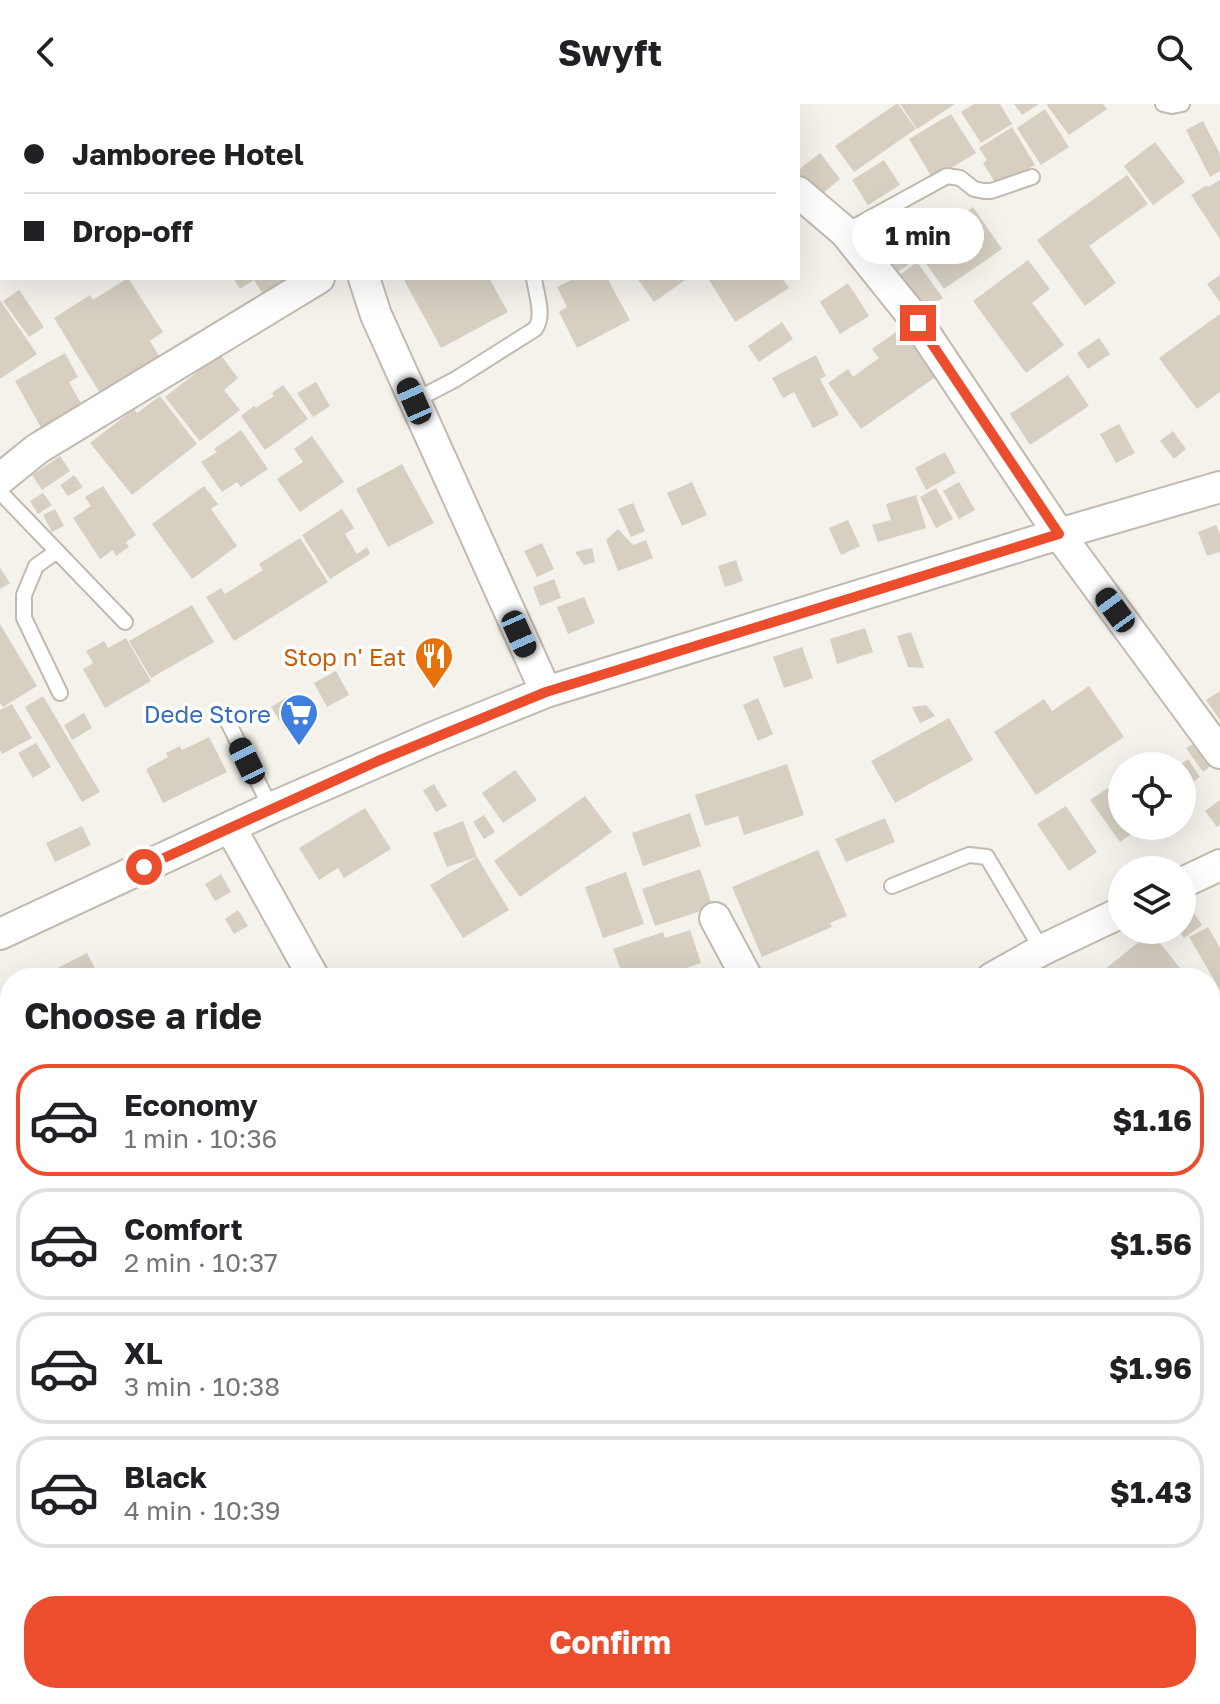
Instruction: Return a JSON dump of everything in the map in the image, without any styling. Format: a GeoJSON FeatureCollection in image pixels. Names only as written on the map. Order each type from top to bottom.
{"type":"FeatureCollection","features":[{"type":"Feature","properties":{"kind":"street"},"geometry":{"type":"LineString","coordinates":[[800,194],[845,232],[918,323],[1059,534],[1220,753]]}},
{"type":"Feature","properties":{"kind":"street"},"geometry":{"type":"LineString","coordinates":[[0,479],[37,449],[316,280]]}},
{"type":"Feature","properties":{"kind":"street"},"geometry":{"type":"LineString","coordinates":[[365,280],[376,315],[546,692]]}},
{"type":"Feature","properties":{"kind":"street"},"geometry":{"type":"LineString","coordinates":[[0,934],[271,808],[546,692],[1220,487]]}},
{"type":"Feature","properties":{"kind":"street"},"geometry":{"type":"LineString","coordinates":[[230,827],[308,968]]}},
{"type":"Feature","properties":{"kind":"street"},"geometry":{"type":"LineString","coordinates":[[1196,876],[1220,865]]}},
{"type":"Feature","properties":{"kind":"street"},"geometry":{"type":"LineString","coordinates":[[715,918],[742,968]]}},
{"type":"Feature","properties":{"kind":"street"},"geometry":{"type":"LineString","coordinates":[[1010,968],[1108,919]]}},
{"type":"Feature","properties":{"kind":"lane"},"geometry":{"type":"LineString","coordinates":[[1163,104],[1182,104]]}},
{"type":"Feature","properties":{"kind":"lane"},"geometry":{"type":"LineString","coordinates":[[845,232],[947,176],[960,178],[974,189],[984,191],[1032,177]]}},
{"type":"Feature","properties":{"kind":"lane"},"geometry":{"type":"LineString","coordinates":[[414,401],[456,379],[535,329],[540,323],[540,316],[534,280]]}},
{"type":"Feature","properties":{"kind":"lane"},"geometry":{"type":"LineString","coordinates":[[0,492],[125,622]]}},
{"type":"Feature","properties":{"kind":"lane"},"geometry":{"type":"LineString","coordinates":[[56,552],[36,566],[24,595],[24,618],[60,693]]}},
{"type":"Feature","properties":{"kind":"lane"},"geometry":{"type":"LineString","coordinates":[[224,714],[271,808]]}},
{"type":"Feature","properties":{"kind":"lane"},"geometry":{"type":"LineString","coordinates":[[892,886],[969,855],[987,857],[1042,950]]}},
{"type":"Feature","properties":{"kind":"building"},"geometry":{"type":"Polygon","coordinates":[[[896,104],[916,129],[854,172],[835,146],[896,104]]]}},
{"type":"Feature","properties":{"kind":"building"},"geometry":{"type":"Polygon","coordinates":[[[900,104],[955,104],[917,129],[900,104]]]}},
{"type":"Feature","properties":{"kind":"building"},"geometry":{"type":"Polygon","coordinates":[[[974,104],[1000,104],[1012,124],[981,143],[961,112],[974,104]]]}},
{"type":"Feature","properties":{"kind":"building"},"geometry":{"type":"Polygon","coordinates":[[[1014,104],[1039,104],[1022,115],[1014,104]]]}},
{"type":"Feature","properties":{"kind":"building"},"geometry":{"type":"Polygon","coordinates":[[[1046,104],[1103,104],[1107,109],[1069,135],[1046,104]]]}},
{"type":"Feature","properties":{"kind":"building"},"geometry":{"type":"Polygon","coordinates":[[[1045,109],[1069,147],[1041,165],[1017,128],[1045,109]]]}},
{"type":"Feature","properties":{"kind":"building"},"geometry":{"type":"Polygon","coordinates":[[[951,114],[976,153],[933,179],[909,139],[951,114]]]}},
{"type":"Feature","properties":{"kind":"building"},"geometry":{"type":"Polygon","coordinates":[[[1203,121],[1220,154],[1220,171],[1210,177],[1186,130],[1203,121]]]}},
{"type":"Feature","properties":{"kind":"building"},"geometry":{"type":"Polygon","coordinates":[[[1012,127],[1035,165],[998,187],[983,163],[987,160],[979,148],[1012,127]]]}},
{"type":"Feature","properties":{"kind":"building"},"geometry":{"type":"Polygon","coordinates":[[[1155,142],[1185,182],[1153,205],[1124,166],[1155,142]]]}},
{"type":"Feature","properties":{"kind":"building"},"geometry":{"type":"Polygon","coordinates":[[[820,153],[840,179],[816,199],[800,179],[800,168],[820,153]]]}},
{"type":"Feature","properties":{"kind":"building"},"geometry":{"type":"Polygon","coordinates":[[[884,160],[900,185],[868,205],[852,180],[884,160]]]}},
{"type":"Feature","properties":{"kind":"building"},"geometry":{"type":"Polygon","coordinates":[[[1127,175],[1148,204],[1089,246],[1116,283],[1085,306],[1037,240],[1127,175]]]}},
{"type":"Feature","properties":{"kind":"building"},"geometry":{"type":"Polygon","coordinates":[[[1220,180],[1220,239],[1191,195],[1220,180]]]}},
{"type":"Feature","properties":{"kind":"building"},"geometry":{"type":"Polygon","coordinates":[[[973,207],[1002,249],[944,289],[915,248],[973,207]]]}},
{"type":"Feature","properties":{"kind":"building"},"geometry":{"type":"Polygon","coordinates":[[[908,245],[917,259],[892,276],[883,262],[908,245]]]}},
{"type":"Feature","properties":{"kind":"building"},"geometry":{"type":"Polygon","coordinates":[[[1028,260],[1050,289],[1032,303],[1064,345],[1026,373],[973,301],[1028,260]]]}},
{"type":"Feature","properties":{"kind":"building"},"geometry":{"type":"Polygon","coordinates":[[[917,262],[943,298],[919,314],[894,279],[917,262]]]}},
{"type":"Feature","properties":{"kind":"building"},"geometry":{"type":"Polygon","coordinates":[[[1220,275],[1220,302],[1207,284],[1220,275]]]}},
{"type":"Feature","properties":{"kind":"building"},"geometry":{"type":"Polygon","coordinates":[[[129,280],[163,332],[150,341],[162,361],[103,398],[54,318],[90,295],[93,300],[129,280]]]}},
{"type":"Feature","properties":{"kind":"building"},"geometry":{"type":"Polygon","coordinates":[[[234,280],[254,280],[240,289],[234,280]]]}},
{"type":"Feature","properties":{"kind":"building"},"geometry":{"type":"Polygon","coordinates":[[[254,280],[297,280],[266,299],[254,280]]]}},
{"type":"Feature","properties":{"kind":"building"},"geometry":{"type":"Polygon","coordinates":[[[404,280],[490,280],[508,312],[441,348],[404,280]]]}},
{"type":"Feature","properties":{"kind":"building"},"geometry":{"type":"Polygon","coordinates":[[[571,280],[608,280],[630,320],[577,348],[559,312],[567,307],[557,287],[571,280]]]}},
{"type":"Feature","properties":{"kind":"building"},"geometry":{"type":"Polygon","coordinates":[[[638,280],[685,280],[654,302],[638,280]]]}},
{"type":"Feature","properties":{"kind":"building"},"geometry":{"type":"Polygon","coordinates":[[[709,280],[783,280],[789,288],[735,322],[709,280]]]}},
{"type":"Feature","properties":{"kind":"building"},"geometry":{"type":"Polygon","coordinates":[[[848,283],[869,316],[840,334],[820,302],[848,283]]]}},
{"type":"Feature","properties":{"kind":"building"},"geometry":{"type":"Polygon","coordinates":[[[19,290],[44,327],[29,337],[3,301],[19,290]]]}},
{"type":"Feature","properties":{"kind":"building"},"geometry":{"type":"Polygon","coordinates":[[[0,300],[37,354],[0,379],[0,300]]]}},
{"type":"Feature","properties":{"kind":"building"},"geometry":{"type":"Polygon","coordinates":[[[1220,314],[1220,392],[1197,409],[1159,358],[1220,314]]]}},
{"type":"Feature","properties":{"kind":"building"},"geometry":{"type":"Polygon","coordinates":[[[782,322],[793,339],[759,362],[748,346],[782,322]]]}},
{"type":"Feature","properties":{"kind":"building"},"geometry":{"type":"Polygon","coordinates":[[[903,327],[937,376],[861,429],[828,383],[848,369],[853,377],[879,358],[872,349],[903,327]]]}},
{"type":"Feature","properties":{"kind":"building"},"geometry":{"type":"Polygon","coordinates":[[[1099,338],[1110,354],[1088,369],[1077,353],[1099,338]]]}},
{"type":"Feature","properties":{"kind":"building"},"geometry":{"type":"Polygon","coordinates":[[[65,353],[78,377],[69,382],[85,411],[44,433],[15,381],[65,353]]]}},
{"type":"Feature","properties":{"kind":"building"},"geometry":{"type":"Polygon","coordinates":[[[220,354],[238,378],[224,390],[240,410],[200,441],[165,397],[220,354]]]}},
{"type":"Feature","properties":{"kind":"building"},"geometry":{"type":"Polygon","coordinates":[[[816,355],[826,376],[820,379],[839,415],[813,428],[794,392],[783,398],[772,378],[816,355]]]}},
{"type":"Feature","properties":{"kind":"building"},"geometry":{"type":"Polygon","coordinates":[[[1068,375],[1089,406],[1030,445],[1010,414],[1068,375]]]}},
{"type":"Feature","properties":{"kind":"building"},"geometry":{"type":"Polygon","coordinates":[[[316,382],[330,406],[313,417],[297,393],[316,382]]]}},
{"type":"Feature","properties":{"kind":"building"},"geometry":{"type":"Polygon","coordinates":[[[283,385],[308,419],[265,450],[241,416],[274,396],[272,393],[283,385]]]}},
{"type":"Feature","properties":{"kind":"building"},"geometry":{"type":"Polygon","coordinates":[[[160,396],[197,444],[132,495],[90,443],[134,409],[137,413],[160,396]]]}},
{"type":"Feature","properties":{"kind":"building"},"geometry":{"type":"Polygon","coordinates":[[[1119,424],[1135,453],[1116,463],[1100,434],[1119,424]]]}},
{"type":"Feature","properties":{"kind":"building"},"geometry":{"type":"Polygon","coordinates":[[[241,430],[268,469],[241,487],[237,482],[222,492],[201,462],[241,430]]]}},
{"type":"Feature","properties":{"kind":"building"},"geometry":{"type":"Polygon","coordinates":[[[1173,431],[1186,449],[1174,459],[1160,441],[1173,431]]]}},
{"type":"Feature","properties":{"kind":"building"},"geometry":{"type":"Polygon","coordinates":[[[312,436],[344,482],[300,512],[277,479],[303,462],[294,449],[312,436]]]}},
{"type":"Feature","properties":{"kind":"building"},"geometry":{"type":"Polygon","coordinates":[[[945,452],[956,473],[926,490],[915,468],[945,452]]]}},
{"type":"Feature","properties":{"kind":"building"},"geometry":{"type":"Polygon","coordinates":[[[60,456],[70,471],[42,490],[32,475],[60,456]]]}},
{"type":"Feature","properties":{"kind":"building"},"geometry":{"type":"Polygon","coordinates":[[[402,464],[434,523],[388,547],[356,489],[402,464]]]}},
{"type":"Feature","properties":{"kind":"building"},"geometry":{"type":"Polygon","coordinates":[[[74,475],[83,487],[68,496],[60,485],[74,475]]]}},
{"type":"Feature","properties":{"kind":"building"},"geometry":{"type":"Polygon","coordinates":[[[692,482],[707,515],[682,526],[667,493],[692,482]]]}},
{"type":"Feature","properties":{"kind":"building"},"geometry":{"type":"Polygon","coordinates":[[[959,482],[975,510],[959,519],[943,491],[959,482]]]}},
{"type":"Feature","properties":{"kind":"building"},"geometry":{"type":"Polygon","coordinates":[[[103,486],[136,535],[126,542],[129,547],[116,556],[113,550],[100,559],[73,518],[91,506],[85,497],[103,486]]]}},
{"type":"Feature","properties":{"kind":"building"},"geometry":{"type":"Polygon","coordinates":[[[204,486],[218,504],[211,509],[237,546],[192,579],[152,524],[204,486]]]}},
{"type":"Feature","properties":{"kind":"building"},"geometry":{"type":"Polygon","coordinates":[[[936,488],[953,519],[936,528],[920,497],[936,488]]]}},
{"type":"Feature","properties":{"kind":"building"},"geometry":{"type":"Polygon","coordinates":[[[43,493],[52,505],[38,514],[30,501],[43,493]]]}},
{"type":"Feature","properties":{"kind":"building"},"geometry":{"type":"Polygon","coordinates":[[[916,495],[926,528],[878,542],[872,525],[891,520],[886,504],[916,495]]]}},
{"type":"Feature","properties":{"kind":"building"},"geometry":{"type":"Polygon","coordinates":[[[633,503],[645,531],[631,537],[618,509],[633,503]]]}},
{"type":"Feature","properties":{"kind":"building"},"geometry":{"type":"Polygon","coordinates":[[[55,509],[64,526],[52,532],[43,515],[55,509]]]}},
{"type":"Feature","properties":{"kind":"building"},"geometry":{"type":"Polygon","coordinates":[[[342,509],[354,528],[345,534],[357,554],[367,547],[370,554],[330,579],[302,535],[342,509]]]}},
{"type":"Feature","properties":{"kind":"building"},"geometry":{"type":"Polygon","coordinates":[[[848,520],[860,546],[841,555],[829,528],[848,520]]]}},
{"type":"Feature","properties":{"kind":"building"},"geometry":{"type":"Polygon","coordinates":[[[1216,525],[1220,534],[1220,552],[1207,556],[1198,532],[1216,525]]]}},
{"type":"Feature","properties":{"kind":"building"},"geometry":{"type":"Polygon","coordinates":[[[618,529],[633,545],[646,540],[653,558],[618,571],[606,540],[618,529]]]}},
{"type":"Feature","properties":{"kind":"building"},"geometry":{"type":"Polygon","coordinates":[[[300,538],[328,582],[234,641],[206,597],[221,588],[225,594],[263,570],[259,564],[300,538]]]}},
{"type":"Feature","properties":{"kind":"building"},"geometry":{"type":"Polygon","coordinates":[[[542,543],[554,569],[537,577],[524,551],[542,543]]]}},
{"type":"Feature","properties":{"kind":"building"},"geometry":{"type":"Polygon","coordinates":[[[592,548],[595,562],[584,565],[575,552],[592,548]]]}},
{"type":"Feature","properties":{"kind":"building"},"geometry":{"type":"Polygon","coordinates":[[[736,560],[743,581],[725,587],[718,566],[736,560]]]}},
{"type":"Feature","properties":{"kind":"building"},"geometry":{"type":"Polygon","coordinates":[[[0,568],[10,583],[0,589],[0,568]]]}},
{"type":"Feature","properties":{"kind":"building"},"geometry":{"type":"Polygon","coordinates":[[[554,579],[561,598],[540,606],[533,587],[554,579]]]}},
{"type":"Feature","properties":{"kind":"building"},"geometry":{"type":"Polygon","coordinates":[[[584,597],[595,623],[568,634],[557,607],[584,597]]]}},
{"type":"Feature","properties":{"kind":"building"},"geometry":{"type":"Polygon","coordinates":[[[192,605],[214,642],[151,678],[129,641],[192,605]]]}},
{"type":"Feature","properties":{"kind":"building"},"geometry":{"type":"Polygon","coordinates":[[[0,624],[37,686],[3,707],[0,703],[0,624]]]}},
{"type":"Feature","properties":{"kind":"building"},"geometry":{"type":"Polygon","coordinates":[[[865,628],[873,652],[837,664],[830,639],[865,628]]]}},
{"type":"Feature","properties":{"kind":"building"},"geometry":{"type":"Polygon","coordinates":[[[911,632],[924,668],[908,667],[897,636],[911,632]]]}},
{"type":"Feature","properties":{"kind":"building"},"geometry":{"type":"Polygon","coordinates":[[[126,638],[151,681],[105,708],[83,669],[93,663],[86,651],[104,641],[108,648],[126,638]]]}},
{"type":"Feature","properties":{"kind":"building"},"geometry":{"type":"Polygon","coordinates":[[[802,647],[813,678],[784,688],[773,657],[802,647]]]}},
{"type":"Feature","properties":{"kind":"building"},"geometry":{"type":"Polygon","coordinates":[[[336,671],[349,695],[327,707],[314,683],[336,671]]]}},
{"type":"Feature","properties":{"kind":"building"},"geometry":{"type":"Polygon","coordinates":[[[1089,686],[1124,737],[1036,795],[994,732],[1044,699],[1052,711],[1089,686]]]}},
{"type":"Feature","properties":{"kind":"building"},"geometry":{"type":"Polygon","coordinates":[[[1220,691],[1220,720],[1206,700],[1220,691]]]}},
{"type":"Feature","properties":{"kind":"building"},"geometry":{"type":"Polygon","coordinates":[[[43,696],[100,792],[82,802],[25,707],[43,696]]]}},
{"type":"Feature","properties":{"kind":"building"},"geometry":{"type":"Polygon","coordinates":[[[287,697],[302,721],[286,731],[271,707],[287,697]]]}},
{"type":"Feature","properties":{"kind":"building"},"geometry":{"type":"Polygon","coordinates":[[[758,698],[773,734],[758,741],[743,705],[758,698]]]}},
{"type":"Feature","properties":{"kind":"building"},"geometry":{"type":"Polygon","coordinates":[[[12,704],[32,738],[2,754],[0,710],[12,704]]]}},
{"type":"Feature","properties":{"kind":"building"},"geometry":{"type":"Polygon","coordinates":[[[926,705],[935,716],[920,723],[912,707],[926,705]]]}},
{"type":"Feature","properties":{"kind":"building"},"geometry":{"type":"Polygon","coordinates":[[[84,713],[92,728],[72,740],[64,725],[84,713]]]}},
{"type":"Feature","properties":{"kind":"building"},"geometry":{"type":"Polygon","coordinates":[[[949,718],[973,760],[895,803],[871,761],[949,718]]]}},
{"type":"Feature","properties":{"kind":"building"},"geometry":{"type":"Polygon","coordinates":[[[209,737],[227,772],[163,803],[146,769],[168,757],[166,753],[180,746],[182,750],[209,737]]]}},
{"type":"Feature","properties":{"kind":"building"},"geometry":{"type":"Polygon","coordinates":[[[1196,742],[1212,765],[1203,772],[1196,762],[1196,752],[1189,752],[1186,748],[1196,742]]]}},
{"type":"Feature","properties":{"kind":"building"},"geometry":{"type":"Polygon","coordinates":[[[36,743],[51,767],[33,778],[18,753],[36,743]]]}},
{"type":"Feature","properties":{"kind":"building"},"geometry":{"type":"Polygon","coordinates":[[[787,764],[804,815],[744,835],[738,816],[705,826],[695,795],[787,764]]]}},
{"type":"Feature","properties":{"kind":"building"},"geometry":{"type":"Polygon","coordinates":[[[515,770],[537,800],[503,823],[482,793],[515,770]]]}},
{"type":"Feature","properties":{"kind":"building"},"geometry":{"type":"Polygon","coordinates":[[[434,784],[447,806],[436,812],[423,790],[434,784]]]}},
{"type":"Feature","properties":{"kind":"building"},"geometry":{"type":"Polygon","coordinates":[[[1108,788],[1108,825],[1090,800],[1108,788]]]}},
{"type":"Feature","properties":{"kind":"building"},"geometry":{"type":"Polygon","coordinates":[[[585,796],[612,832],[520,897],[494,861],[585,796]]]}},
{"type":"Feature","properties":{"kind":"building"},"geometry":{"type":"Polygon","coordinates":[[[1220,800],[1220,825],[1217,827],[1205,811],[1220,800]]]}},
{"type":"Feature","properties":{"kind":"building"},"geometry":{"type":"Polygon","coordinates":[[[1066,806],[1097,852],[1069,871],[1037,824],[1066,806]]]}},
{"type":"Feature","properties":{"kind":"building"},"geometry":{"type":"Polygon","coordinates":[[[365,808],[391,849],[344,878],[338,868],[319,880],[299,848],[365,808]]]}},
{"type":"Feature","properties":{"kind":"building"},"geometry":{"type":"Polygon","coordinates":[[[690,813],[701,846],[643,866],[632,833],[690,813]]]}},
{"type":"Feature","properties":{"kind":"building"},"geometry":{"type":"Polygon","coordinates":[[[484,815],[495,832],[484,839],[473,822],[484,815]]]}},
{"type":"Feature","properties":{"kind":"building"},"geometry":{"type":"Polygon","coordinates":[[[885,818],[895,842],[846,862],[835,839],[885,818]]]}},
{"type":"Feature","properties":{"kind":"building"},"geometry":{"type":"Polygon","coordinates":[[[463,821],[477,857],[447,867],[433,833],[463,821]]]}},
{"type":"Feature","properties":{"kind":"building"},"geometry":{"type":"Polygon","coordinates":[[[82,826],[91,845],[55,862],[46,843],[82,826]]]}},
{"type":"Feature","properties":{"kind":"building"},"geometry":{"type":"Polygon","coordinates":[[[818,850],[847,916],[830,923],[832,927],[762,957],[732,887],[818,850]]]}},
{"type":"Feature","properties":{"kind":"building"},"geometry":{"type":"Polygon","coordinates":[[[477,857],[509,910],[463,938],[430,885],[477,857]]]}},
{"type":"Feature","properties":{"kind":"building"},"geometry":{"type":"Polygon","coordinates":[[[700,869],[713,907],[655,926],[642,889],[700,869]]]}},
{"type":"Feature","properties":{"kind":"building"},"geometry":{"type":"Polygon","coordinates":[[[626,872],[644,924],[603,938],[585,887],[626,872]]]}},
{"type":"Feature","properties":{"kind":"building"},"geometry":{"type":"Polygon","coordinates":[[[221,874],[231,892],[215,901],[205,884],[221,874]]]}},
{"type":"Feature","properties":{"kind":"building"},"geometry":{"type":"Polygon","coordinates":[[[238,910],[248,926],[234,934],[225,919],[238,910]]]}},
{"type":"Feature","properties":{"kind":"building"},"geometry":{"type":"Polygon","coordinates":[[[1208,927],[1220,948],[1220,968],[1207,968],[1193,944],[1196,944],[1196,933],[1208,927]]]}},
{"type":"Feature","properties":{"kind":"building"},"geometry":{"type":"Polygon","coordinates":[[[690,930],[701,963],[686,968],[620,968],[613,949],[663,932],[665,938],[690,930]]]}},
{"type":"Feature","properties":{"kind":"building"},"geometry":{"type":"Polygon","coordinates":[[[1136,944],[1161,944],[1180,968],[1106,968],[1136,944]]]}},
{"type":"Feature","properties":{"kind":"building"},"geometry":{"type":"Polygon","coordinates":[[[87,953],[95,968],[58,968],[87,953]]]}},
{"type":"Feature","properties":{"kind":"place","name":"Stop n' Eat"},"geometry":{"type":"Point","coordinates":[434,690]}},
{"type":"Feature","properties":{"kind":"place","name":"Dede Store"},"geometry":{"type":"Point","coordinates":[299,747]}},
{"type":"Feature","properties":{"kind":"route"},"geometry":{"type":"LineString","coordinates":[[144,867],[378,761],[546,692],[1059,534],[918,323]]}}]}
